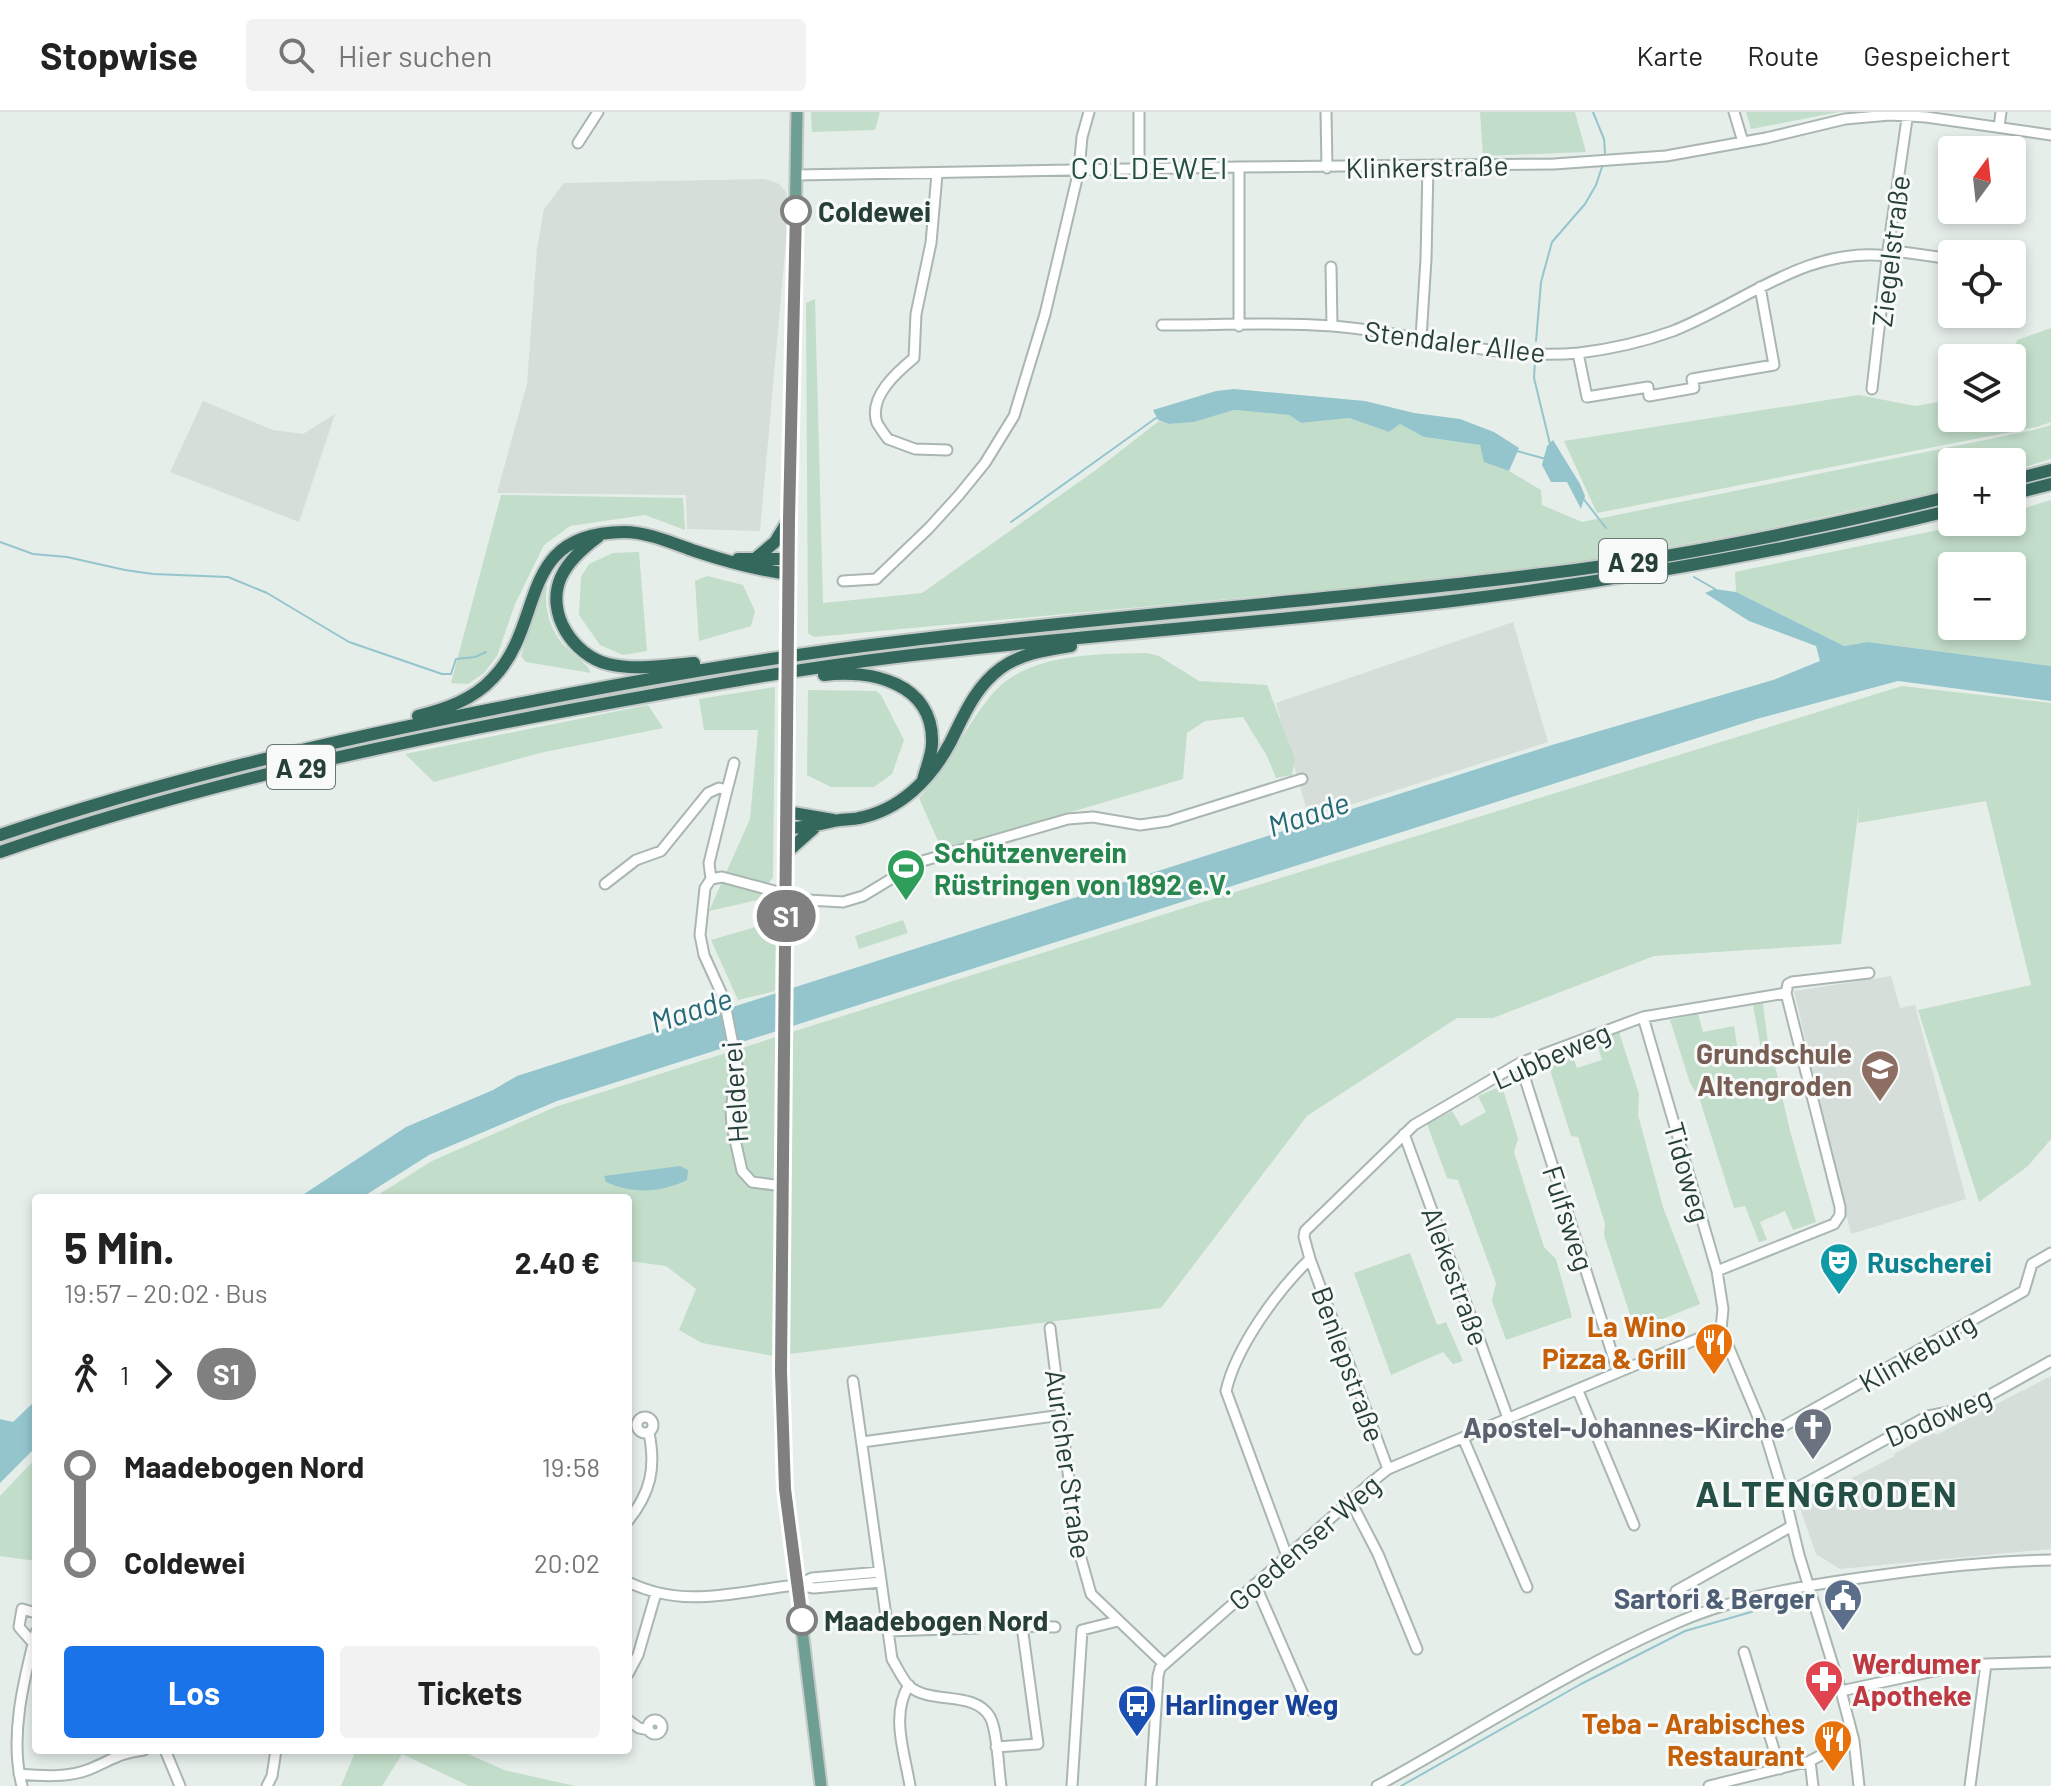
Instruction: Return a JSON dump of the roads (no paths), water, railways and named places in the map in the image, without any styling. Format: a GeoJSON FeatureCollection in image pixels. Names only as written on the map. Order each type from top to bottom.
{"type":"FeatureCollection","features":[{"type":"Feature","properties":{"kind":"highway"},"geometry":{"type":"LineString","coordinates":[[2026,476],[2051,470]]}},
{"type":"Feature","properties":{"kind":"highway"},"geometry":{"type":"LineString","coordinates":[[2026,490],[2051,484]]}},
{"type":"Feature","properties":{"kind":"highway","name":"A 29"},"geometry":{"type":"LineString","coordinates":[[0,835],[187,780],[386,730],[713,666],[943,636],[1554,573],[1761,539],[1938,499]]}},
{"type":"Feature","properties":{"kind":"highway","name":"A 29"},"geometry":{"type":"LineString","coordinates":[[0,852],[177,798],[333,759],[441,735],[746,678],[895,657],[1312,616],[1558,587],[1764,552],[1938,513]]}},
{"type":"Feature","properties":{"kind":"highway"},"geometry":{"type":"LineString","coordinates":[[756,558],[775,542],[789,519]]}},
{"type":"Feature","properties":{"kind":"highway"},"geometry":{"type":"LineString","coordinates":[[386,730],[404,719],[452,706],[494,678],[510,655],[534,589],[549,563],[573,543],[589,535],[640,533],[767,571],[789,574]]}},
{"type":"Feature","properties":{"kind":"highway"},"geometry":{"type":"LineString","coordinates":[[602,535],[569,563],[560,579],[558,609],[561,624],[569,638],[592,658],[610,664],[639,667],[697,663],[713,666]]}},
{"type":"Feature","properties":{"kind":"highway"},"geometry":{"type":"LineString","coordinates":[[731,560],[789,559]]}},
{"type":"Feature","properties":{"kind":"highway"},"geometry":{"type":"LineString","coordinates":[[786,828],[814,828],[860,818],[892,806],[937,766],[971,701],[990,678],[1015,660],[1034,652],[1073,646],[1087,637]]}},
{"type":"Feature","properties":{"kind":"highway"},"geometry":{"type":"LineString","coordinates":[[746,678],[766,682],[838,673],[865,674],[878,676],[902,687],[920,703],[931,729],[930,755],[923,781]]}},
{"type":"Feature","properties":{"kind":"highway"},"geometry":{"type":"LineString","coordinates":[[787,812],[837,821]]}},
{"type":"Feature","properties":{"kind":"highway"},"geometry":{"type":"LineString","coordinates":[[786,853],[814,828]]}},
{"type":"Feature","properties":{"kind":"main road"},"geometry":{"type":"LineString","coordinates":[[797,112],[789,519],[781,1422],[785,1489],[821,1786]]}},
{"type":"Feature","properties":{"kind":"street"},"geometry":{"type":"LineString","coordinates":[[578,143],[598,112]]}},
{"type":"Feature","properties":{"kind":"street"},"geometry":{"type":"LineString","coordinates":[[843,581],[876,579],[929,528],[985,463],[1014,416],[1041,328],[1079,170],[1082,137],[1089,112]]}},
{"type":"Feature","properties":{"kind":"street"},"geometry":{"type":"LineString","coordinates":[[1139,112],[1139,170]]}},
{"type":"Feature","properties":{"kind":"street"},"geometry":{"type":"LineString","coordinates":[[1326,112],[1327,168]]}},
{"type":"Feature","properties":{"kind":"street"},"geometry":{"type":"LineString","coordinates":[[1734,112],[1743,142]]}},
{"type":"Feature","properties":{"kind":"street"},"geometry":{"type":"LineString","coordinates":[[1999,127],[2001,112]]}},
{"type":"Feature","properties":{"kind":"street","name":"Klinkerstraße"},"geometry":{"type":"LineString","coordinates":[[797,175],[1595,162],[1666,156],[1845,119],[1908,114],[2051,135]]}},
{"type":"Feature","properties":{"kind":"street","name":"Ziegelstraße"},"geometry":{"type":"LineString","coordinates":[[1872,389],[1908,114]]}},
{"type":"Feature","properties":{"kind":"street"},"geometry":{"type":"LineString","coordinates":[[1421,338],[1428,166]]}},
{"type":"Feature","properties":{"kind":"street"},"geometry":{"type":"LineString","coordinates":[[1239,167],[1239,326]]}},
{"type":"Feature","properties":{"kind":"street"},"geometry":{"type":"LineString","coordinates":[[937,174],[931,243],[916,314],[914,358],[893,375],[878,399],[876,420],[888,439],[915,449],[947,450]]}},
{"type":"Feature","properties":{"kind":"street","name":"Stendaler Allee"},"geometry":{"type":"LineString","coordinates":[[1162,325],[1332,326],[1528,356],[1578,353],[1640,342],[1673,330],[1813,263],[1862,254],[1938,258]]}},
{"type":"Feature","properties":{"kind":"street","name":"Stendaler Allee"},"geometry":{"type":"LineString","coordinates":[[1331,267],[1332,326]]}},
{"type":"Feature","properties":{"kind":"street","name":"Stendaler Allee"},"geometry":{"type":"LineString","coordinates":[[1578,353],[1587,397],[1648,387],[1649,396],[1671,393],[1694,388],[1692,379],[1774,365],[1760,287]]}},
{"type":"Feature","properties":{"kind":"street","name":"Helderei"},"geometry":{"type":"LineString","coordinates":[[734,763],[709,863],[711,879],[705,888],[700,935],[704,955],[724,999],[735,1055],[731,1110],[742,1171],[752,1182],[782,1186]]}},
{"type":"Feature","properties":{"kind":"street"},"geometry":{"type":"LineString","coordinates":[[711,879],[722,877],[808,900],[843,902],[863,896],[919,862],[1068,819],[1093,817],[1140,825],[1168,821],[1302,779]]}},
{"type":"Feature","properties":{"kind":"street"},"geometry":{"type":"LineString","coordinates":[[605,884],[636,860],[661,851],[708,793],[719,788],[727,790]]}},
{"type":"Feature","properties":{"kind":"street","name":"Lubbeweg"},"geometry":{"type":"LineString","coordinates":[[1310,1259],[1305,1231],[1404,1134],[1414,1125],[1520,1063],[1643,1017],[1786,993],[1788,984],[1792,982],[1869,973]]}},
{"type":"Feature","properties":{"kind":"street"},"geometry":{"type":"LineString","coordinates":[[1717,1271],[1834,1224],[1840,1215],[1786,993]]}},
{"type":"Feature","properties":{"kind":"street","name":"Tidoweg"},"geometry":{"type":"LineString","coordinates":[[1643,1017],[1717,1271],[1723,1309],[1721,1329]]}},
{"type":"Feature","properties":{"kind":"street","name":"Fulfsweg"},"geometry":{"type":"LineString","coordinates":[[1520,1063],[1618,1372]]}},
{"type":"Feature","properties":{"kind":"street","name":"Alekestraße"},"geometry":{"type":"LineString","coordinates":[[1404,1134],[1508,1418]]}},
{"type":"Feature","properties":{"kind":"street","name":"Klinkeburg"},"geometry":{"type":"LineString","coordinates":[[1766,1436],[2024,1291],[2032,1264],[2051,1253]]}},
{"type":"Feature","properties":{"kind":"street"},"geometry":{"type":"LineString","coordinates":[[1287,1556],[1226,1391],[1262,1317],[1310,1259]]}},
{"type":"Feature","properties":{"kind":"street","name":"Benlepstraße"},"geometry":{"type":"LineString","coordinates":[[1310,1259],[1388,1469]]}},
{"type":"Feature","properties":{"kind":"street","name":"Auricher Straße"},"geometry":{"type":"LineString","coordinates":[[1050,1328],[1082,1567],[1091,1594],[1164,1664]]}},
{"type":"Feature","properties":{"kind":"street"},"geometry":{"type":"LineString","coordinates":[[1721,1329],[1766,1436],[1784,1495],[1854,1741],[1859,1786]]}},
{"type":"Feature","properties":{"kind":"street","name":"Goedenser Weg"},"geometry":{"type":"LineString","coordinates":[[1164,1664],[1388,1469],[1721,1329]]}},
{"type":"Feature","properties":{"kind":"street","name":"Dodoweg"},"geometry":{"type":"LineString","coordinates":[[1784,1495],[1928,1416],[1959,1410],[2051,1361]]}},
{"type":"Feature","properties":{"kind":"street"},"geometry":{"type":"LineString","coordinates":[[853,1381],[892,1659],[909,1685],[923,1694],[970,1703],[990,1718],[1001,1786]]}},
{"type":"Feature","properties":{"kind":"street"},"geometry":{"type":"LineString","coordinates":[[1578,1391],[1634,1525]]}},
{"type":"Feature","properties":{"kind":"street"},"geometry":{"type":"LineString","coordinates":[[862,1442],[1062,1415]]}},
{"type":"Feature","properties":{"kind":"street"},"geometry":{"type":"LineString","coordinates":[[632,1514],[651,1480],[653,1459],[649,1433]]}},
{"type":"Feature","properties":{"kind":"street"},"geometry":{"type":"LineString","coordinates":[[1463,1438],[1527,1587]]}},
{"type":"Feature","properties":{"kind":"street"},"geometry":{"type":"LineString","coordinates":[[1350,1500],[1378,1554],[1417,1649]]}},
{"type":"Feature","properties":{"kind":"street"},"geometry":{"type":"LineString","coordinates":[[1676,1591],[1792,1526]]}},
{"type":"Feature","properties":{"kind":"street"},"geometry":{"type":"LineString","coordinates":[[1377,1786],[1566,1679],[1679,1622],[1749,1598],[1809,1586],[1978,1563],[2051,1560]]}},
{"type":"Feature","properties":{"kind":"street"},"geometry":{"type":"LineString","coordinates":[[632,1584],[656,1593],[695,1598],[797,1585],[814,1588],[881,1577]]}},
{"type":"Feature","properties":{"kind":"street"},"geometry":{"type":"LineString","coordinates":[[1255,1584],[1310,1710]]}},
{"type":"Feature","properties":{"kind":"street"},"geometry":{"type":"LineString","coordinates":[[632,1666],[656,1593]]}},
{"type":"Feature","properties":{"kind":"street"},"geometry":{"type":"LineString","coordinates":[[32,1612],[22,1609],[19,1627],[32,1642]]}},
{"type":"Feature","properties":{"kind":"street"},"geometry":{"type":"LineString","coordinates":[[1072,1786],[1082,1630],[1118,1621]]}},
{"type":"Feature","properties":{"kind":"street"},"geometry":{"type":"LineString","coordinates":[[996,1747],[1038,1744],[1022,1626],[1055,1627]]}},
{"type":"Feature","properties":{"kind":"street"},"geometry":{"type":"LineString","coordinates":[[887,1631],[978,1628]]}},
{"type":"Feature","properties":{"kind":"street"},"geometry":{"type":"LineString","coordinates":[[22,1786],[19,1774],[19,1721],[32,1649]]}},
{"type":"Feature","properties":{"kind":"street"},"geometry":{"type":"LineString","coordinates":[[1744,1652],[1780,1769]]}},
{"type":"Feature","properties":{"kind":"street"},"geometry":{"type":"LineString","coordinates":[[1841,1691],[1934,1671],[1986,1664],[2051,1662]]}},
{"type":"Feature","properties":{"kind":"street"},"geometry":{"type":"LineString","coordinates":[[1151,1786],[1158,1676],[1164,1664]]}},
{"type":"Feature","properties":{"kind":"street"},"geometry":{"type":"LineString","coordinates":[[1970,1786],[1986,1664]]}},
{"type":"Feature","properties":{"kind":"street"},"geometry":{"type":"LineString","coordinates":[[909,1685],[901,1697],[898,1712],[910,1786]]}},
{"type":"Feature","properties":{"kind":"street"},"geometry":{"type":"LineString","coordinates":[[632,1723],[649,1730]]}},
{"type":"Feature","properties":{"kind":"street"},"geometry":{"type":"LineString","coordinates":[[1709,1786],[1810,1761],[1854,1741]]}},
{"type":"Feature","properties":{"kind":"street"},"geometry":{"type":"LineString","coordinates":[[19,1774],[74,1774],[89,1770],[119,1754]]}},
{"type":"Feature","properties":{"kind":"street"},"geometry":{"type":"LineString","coordinates":[[166,1754],[180,1786]]}},
{"type":"Feature","properties":{"kind":"street"},"geometry":{"type":"LineString","coordinates":[[267,1786],[275,1754]]}},
{"type":"Feature","properties":{"kind":"street"},"geometry":{"type":"LineString","coordinates":[[1810,1761],[1813,1786]]}},
{"type":"Feature","properties":{"kind":"water"},"geometry":{"type":"Polygon","coordinates":[[[1234,389],[1365,401],[1414,413],[1460,419],[1494,432],[1519,448],[1509,471],[1484,462],[1480,445],[1424,437],[1400,424],[1389,432],[1349,418],[1301,423],[1289,415],[1234,410],[1194,422],[1169,424],[1158,420],[1153,410],[1216,391],[1234,389]]]}},
{"type":"Feature","properties":{"kind":"water"},"geometry":{"type":"Polygon","coordinates":[[[1553,440],[1585,496],[1581,509],[1567,482],[1551,482],[1542,465],[1547,446],[1553,440]]]}},
{"type":"Feature","properties":{"kind":"water"},"geometry":{"type":"Polygon","coordinates":[[[1715,589],[1736,592],[1844,646],[1867,642],[2051,666],[2051,701],[1898,681],[1760,718],[557,1101],[429,1155],[367,1194],[304,1194],[406,1127],[493,1090],[517,1076],[1552,745],[1773,680],[1820,661],[1816,646],[1749,621],[1705,593],[1715,589]]]}},
{"type":"Feature","properties":{"kind":"water"},"geometry":{"type":"Polygon","coordinates":[[[680,1166],[688,1170],[687,1180],[657,1190],[626,1189],[606,1182],[604,1176],[680,1166]]]}},
{"type":"Feature","properties":{"kind":"water"},"geometry":{"type":"Polygon","coordinates":[[[32,1404],[32,1451],[0,1483],[0,1419],[13,1422],[32,1404]]]}},
{"type":"Feature","properties":{"kind":"waterway"},"geometry":{"type":"LineString","coordinates":[[1593,112],[1604,139],[1605,153]]}},
{"type":"Feature","properties":{"kind":"waterway"},"geometry":{"type":"LineString","coordinates":[[1536,341],[1541,282],[1552,242],[1585,204],[1602,167]]}},
{"type":"Feature","properties":{"kind":"waterway"},"geometry":{"type":"LineString","coordinates":[[1535,361],[1534,378],[1550,444]]}},
{"type":"Feature","properties":{"kind":"waterway"},"geometry":{"type":"LineString","coordinates":[[1011,522],[1156,418]]}},
{"type":"Feature","properties":{"kind":"waterway"},"geometry":{"type":"LineString","coordinates":[[1517,451],[1546,459]]}},
{"type":"Feature","properties":{"kind":"waterway"},"geometry":{"type":"LineString","coordinates":[[1582,497],[1606,528]]}},
{"type":"Feature","properties":{"kind":"waterway"},"geometry":{"type":"LineString","coordinates":[[0,542],[33,554],[67,557],[125,570],[228,577],[267,593],[349,642],[442,674],[451,674],[456,659],[486,652]]}},
{"type":"Feature","properties":{"kind":"waterway"},"geometry":{"type":"LineString","coordinates":[[1694,577],[1715,589]]}},
{"type":"Feature","properties":{"kind":"waterway"},"geometry":{"type":"LineString","coordinates":[[1401,1786],[1581,1684],[1685,1631],[1765,1608]]}},
{"type":"Feature","properties":{"kind":"place","name":"Coldewei"},"geometry":{"type":"Point","coordinates":[796,211]}},
{"type":"Feature","properties":{"kind":"place","name":"Schützenverein Rüstringen von 1892 e.V."},"geometry":{"type":"Point","coordinates":[906,902]}},
{"type":"Feature","properties":{"kind":"place","name":"Grundschule Altengroden"},"geometry":{"type":"Point","coordinates":[1880,1103]}},
{"type":"Feature","properties":{"kind":"place","name":"Ruscherei"},"geometry":{"type":"Point","coordinates":[1839,1296]}},
{"type":"Feature","properties":{"kind":"place","name":"La Wino Pizza & Grill"},"geometry":{"type":"Point","coordinates":[1714,1376]}},
{"type":"Feature","properties":{"kind":"place","name":"Apostel-Johannes-Kirche"},"geometry":{"type":"Point","coordinates":[1813,1461]}},
{"type":"Feature","properties":{"kind":"place","name":"Maadebogen Nord"},"geometry":{"type":"Point","coordinates":[802,1620]}},
{"type":"Feature","properties":{"kind":"place","name":"Sartori & Berger"},"geometry":{"type":"Point","coordinates":[1843,1632]}},
{"type":"Feature","properties":{"kind":"place","name":"Werdumer Apotheke"},"geometry":{"type":"Point","coordinates":[1824,1713]}},
{"type":"Feature","properties":{"kind":"place","name":"Harlinger Weg"},"geometry":{"type":"Point","coordinates":[1137,1738]}},
{"type":"Feature","properties":{"kind":"place","name":"Teba - Arabisches Restaurant"},"geometry":{"type":"Point","coordinates":[1833,1773]}},
{"type":"Feature","properties":{"kind":"district","name":"COLDEWEI"},"geometry":{"type":"Point","coordinates":[1150,167]}},
{"type":"Feature","properties":{"kind":"district","name":"ALTENGRODEN"},"geometry":{"type":"Point","coordinates":[1827,1492]}},
{"type":"Feature","properties":{"kind":"water label","name":"Maade"},"geometry":{"type":"Point","coordinates":[1308,813]}},
{"type":"Feature","properties":{"kind":"water label","name":"Maade"},"geometry":{"type":"Point","coordinates":[691,1009]}}]}
